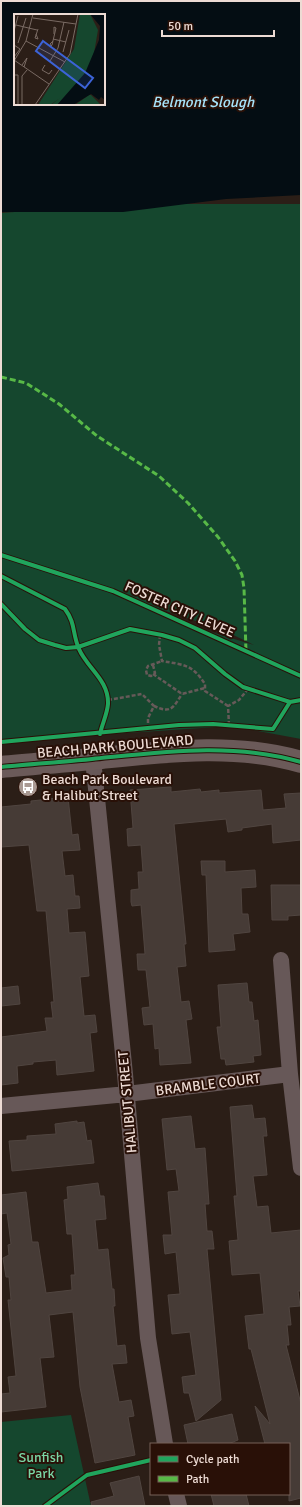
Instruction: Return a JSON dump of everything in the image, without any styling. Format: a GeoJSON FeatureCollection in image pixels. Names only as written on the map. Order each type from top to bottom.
{"type":"FeatureCollection","features":[{"type":"Feature","properties":{"kind":"main road","name":"BEACH PARK BOULEVARD"},"geometry":{"type":"LineString","coordinates":[[1,767],[183,751],[216,750],[255,752],[301,762]]}},
{"type":"Feature","properties":{"kind":"street","name":"HALIBUT STREET"},"geometry":{"type":"LineString","coordinates":[[93,759],[127,1094],[148,1338],[165,1443]]}},
{"type":"Feature","properties":{"kind":"street"},"geometry":{"type":"LineString","coordinates":[[281,960],[290,1074],[301,1168]]}},
{"type":"Feature","properties":{"kind":"street","name":"BRAMBLE COURT"},"geometry":{"type":"LineString","coordinates":[[1,1106],[127,1094],[290,1074]]}},
{"type":"Feature","properties":{"kind":"street"},"geometry":{"type":"LineString","coordinates":[[176,1495],[179,1506]]}},
{"type":"Feature","properties":{"kind":"path"},"geometry":{"type":"LineString","coordinates":[[154,633],[168,637]]}},
{"type":"Feature","properties":{"kind":"path"},"geometry":{"type":"LineString","coordinates":[[160,635],[159,645],[162,661]]}},
{"type":"Feature","properties":{"kind":"path"},"geometry":{"type":"LineString","coordinates":[[182,694],[153,674],[151,676],[147,675],[146,670],[148,666],[162,661],[181,663],[190,666],[200,676],[205,684],[205,691],[228,706]]}},
{"type":"Feature","properties":{"kind":"path"},"geometry":{"type":"LineString","coordinates":[[153,665],[155,673],[153,674]]}},
{"type":"Feature","properties":{"kind":"path"},"geometry":{"type":"LineString","coordinates":[[108,700],[142,694],[154,706],[162,710],[169,710],[174,706],[182,694],[205,688]]}},
{"type":"Feature","properties":{"kind":"path"},"geometry":{"type":"LineString","coordinates":[[228,706],[239,700],[245,688],[254,691]]}},
{"type":"Feature","properties":{"kind":"path"},"geometry":{"type":"LineString","coordinates":[[148,729],[148,718],[154,706]]}},
{"type":"Feature","properties":{"kind":"path"},"geometry":{"type":"LineString","coordinates":[[228,706],[229,725]]}},
{"type":"Feature","properties":{"kind":"path"},"geometry":{"type":"LineString","coordinates":[[224,724],[237,726]]}},
{"type":"Feature","properties":{"kind":"path"},"geometry":{"type":"LineString","coordinates":[[141,729],[156,728]]}},
{"type":"Feature","properties":{"kind":"green space"},"geometry":{"type":"Polygon","coordinates":[[[124,204],[301,204],[301,739],[232,726],[52,738],[1,745],[1,213],[124,204]],[[103,590],[188,625],[254,645],[223,630],[103,590]]]}},
{"type":"Feature","properties":{"kind":"green space","name":"Sunfish Park"},"geometry":{"type":"Polygon","coordinates":[[[71,1415],[91,1506],[1,1506],[1,1422],[71,1415]]]}},
{"type":"Feature","properties":{"kind":"water","name":"Belmont Slough"},"geometry":{"type":"Polygon","coordinates":[[[1,1],[301,1],[301,195],[226,199],[123,212],[1,212],[1,1]]]}},
{"type":"Feature","properties":{"kind":"building"},"geometry":{"type":"Polygon","coordinates":[[[171,787],[171,792],[200,789],[201,792],[219,790],[219,793],[261,790],[263,810],[286,808],[284,794],[301,793],[301,840],[273,843],[272,824],[242,828],[242,830],[228,832],[226,819],[174,824],[186,944],[184,944],[186,966],[177,967],[181,1002],[189,1001],[192,1019],[186,1020],[191,1063],[160,1065],[159,1048],[155,1049],[153,1024],[144,1025],[142,1008],[150,1007],[146,970],[138,970],[137,954],[145,954],[141,905],[132,906],[131,902],[131,890],[139,889],[138,872],[143,872],[141,845],[128,846],[127,829],[133,828],[130,790],[171,787]]]}},
{"type":"Feature","properties":{"kind":"building"},"geometry":{"type":"Polygon","coordinates":[[[68,797],[72,835],[78,834],[80,850],[62,851],[65,876],[73,875],[75,896],[79,896],[80,908],[67,909],[69,933],[85,932],[89,976],[80,977],[84,1016],[95,1015],[97,1032],[90,1033],[94,1071],[57,1075],[56,1060],[33,1062],[33,1064],[17,1066],[18,1083],[1,1085],[1,1037],[47,1031],[45,1018],[53,1018],[51,1002],[54,1002],[46,911],[37,911],[29,845],[1,847],[1,807],[31,804],[31,801],[68,797]]]}},
{"type":"Feature","properties":{"kind":"building"},"geometry":{"type":"Polygon","coordinates":[[[201,861],[225,861],[225,872],[255,870],[256,887],[241,888],[242,914],[248,914],[250,932],[233,934],[235,950],[209,952],[206,875],[202,875],[201,861]]]}},
{"type":"Feature","properties":{"kind":"building"},"geometry":{"type":"Polygon","coordinates":[[[271,885],[301,885],[301,915],[288,916],[288,920],[272,920],[271,885]]]}},
{"type":"Feature","properties":{"kind":"building"},"geometry":{"type":"Polygon","coordinates":[[[247,983],[249,1002],[252,1002],[254,1021],[258,1020],[261,1055],[253,1056],[254,1062],[226,1065],[225,1059],[221,1059],[217,1027],[221,1027],[218,985],[247,983]]]}},
{"type":"Feature","properties":{"kind":"building"},"geometry":{"type":"Polygon","coordinates":[[[18,986],[20,1004],[1,1006],[1,988],[18,986]]]}},
{"type":"Feature","properties":{"kind":"building"},"geometry":{"type":"Polygon","coordinates":[[[252,1105],[254,1119],[265,1118],[267,1136],[263,1136],[267,1175],[253,1176],[257,1207],[268,1206],[271,1233],[301,1230],[301,1291],[298,1291],[300,1306],[289,1307],[291,1325],[287,1325],[289,1345],[286,1345],[301,1404],[301,1498],[289,1501],[290,1443],[265,1443],[255,1406],[270,1424],[251,1349],[249,1349],[245,1316],[264,1314],[260,1273],[232,1275],[229,1241],[238,1240],[234,1196],[237,1196],[230,1107],[252,1105]]]}},
{"type":"Feature","properties":{"kind":"building"},"geometry":{"type":"Polygon","coordinates":[[[191,1116],[195,1149],[205,1148],[209,1204],[205,1204],[207,1231],[212,1231],[214,1249],[207,1249],[221,1400],[196,1421],[189,1393],[184,1393],[182,1377],[196,1375],[190,1332],[172,1334],[168,1295],[180,1294],[176,1252],[165,1254],[163,1235],[172,1235],[168,1192],[179,1191],[176,1169],[167,1170],[162,1119],[191,1116]]]}},
{"type":"Feature","properties":{"kind":"building"},"geometry":{"type":"Polygon","coordinates":[[[77,1121],[77,1123],[84,1122],[87,1141],[91,1140],[94,1163],[12,1171],[9,1141],[27,1140],[27,1136],[56,1134],[55,1124],[77,1121]]]}},
{"type":"Feature","properties":{"kind":"building"},"geometry":{"type":"Polygon","coordinates":[[[98,1183],[100,1196],[104,1196],[106,1219],[95,1220],[98,1250],[108,1249],[112,1289],[114,1289],[115,1306],[113,1306],[117,1346],[125,1345],[127,1363],[112,1364],[119,1402],[131,1400],[134,1416],[128,1417],[135,1455],[95,1463],[80,1387],[73,1312],[49,1315],[54,1357],[40,1358],[46,1407],[1,1412],[1,1394],[10,1393],[8,1377],[16,1376],[8,1300],[11,1300],[9,1277],[6,1277],[3,1258],[9,1255],[8,1245],[11,1244],[7,1213],[1,1214],[1,1195],[26,1192],[32,1242],[38,1242],[46,1293],[72,1290],[71,1275],[75,1275],[72,1234],[67,1234],[64,1200],[68,1199],[67,1187],[98,1183]]]}},
{"type":"Feature","properties":{"kind":"building"},"geometry":{"type":"Polygon","coordinates":[[[232,1414],[238,1440],[230,1443],[188,1443],[184,1425],[232,1414]]]}},
{"type":"Feature","properties":{"kind":"building"},"geometry":{"type":"Polygon","coordinates":[[[139,1476],[145,1506],[92,1506],[91,1502],[114,1496],[110,1483],[139,1476]]]}},
{"type":"Feature","properties":{"kind":"building"},"geometry":{"type":"Polygon","coordinates":[[[211,1495],[246,1495],[249,1506],[214,1506],[211,1495]]]}},
{"type":"Feature","properties":{"kind":"marked path"},"geometry":{"type":"LineString","coordinates":[[1,377],[26,383],[59,404],[97,436],[159,476],[188,503],[218,537],[235,561],[242,575],[244,588],[246,652]]}},
{"type":"Feature","properties":{"kind":"cycle path","name":"FOSTER CITY LEVEE"},"geometry":{"type":"LineString","coordinates":[[1,555],[113,591],[301,676]]}},
{"type":"Feature","properties":{"kind":"cycle path"},"geometry":{"type":"LineString","coordinates":[[1,576],[65,609],[71,619],[79,649],[105,688],[108,704],[100,734]]}},
{"type":"Feature","properties":{"kind":"cycle path"},"geometry":{"type":"LineString","coordinates":[[1,604],[25,629],[39,640],[66,648],[78,647],[130,629],[162,635],[179,640],[195,648],[225,674],[243,687],[290,702],[301,700]]}},
{"type":"Feature","properties":{"kind":"cycle path"},"geometry":{"type":"LineString","coordinates":[[1,742],[179,725],[213,724],[273,729],[290,702]]}},
{"type":"Feature","properties":{"kind":"cycle path"},"geometry":{"type":"LineString","coordinates":[[1,767],[197,750],[250,752],[301,762]]}},
{"type":"Feature","properties":{"kind":"cycle path"},"geometry":{"type":"LineString","coordinates":[[45,1506],[87,1475],[150,1460]]}},
{"type":"Feature","properties":{"kind":"place","name":"Beach Park Boulevard & Halibut Street"},"geometry":{"type":"Point","coordinates":[28,787]}}]}
